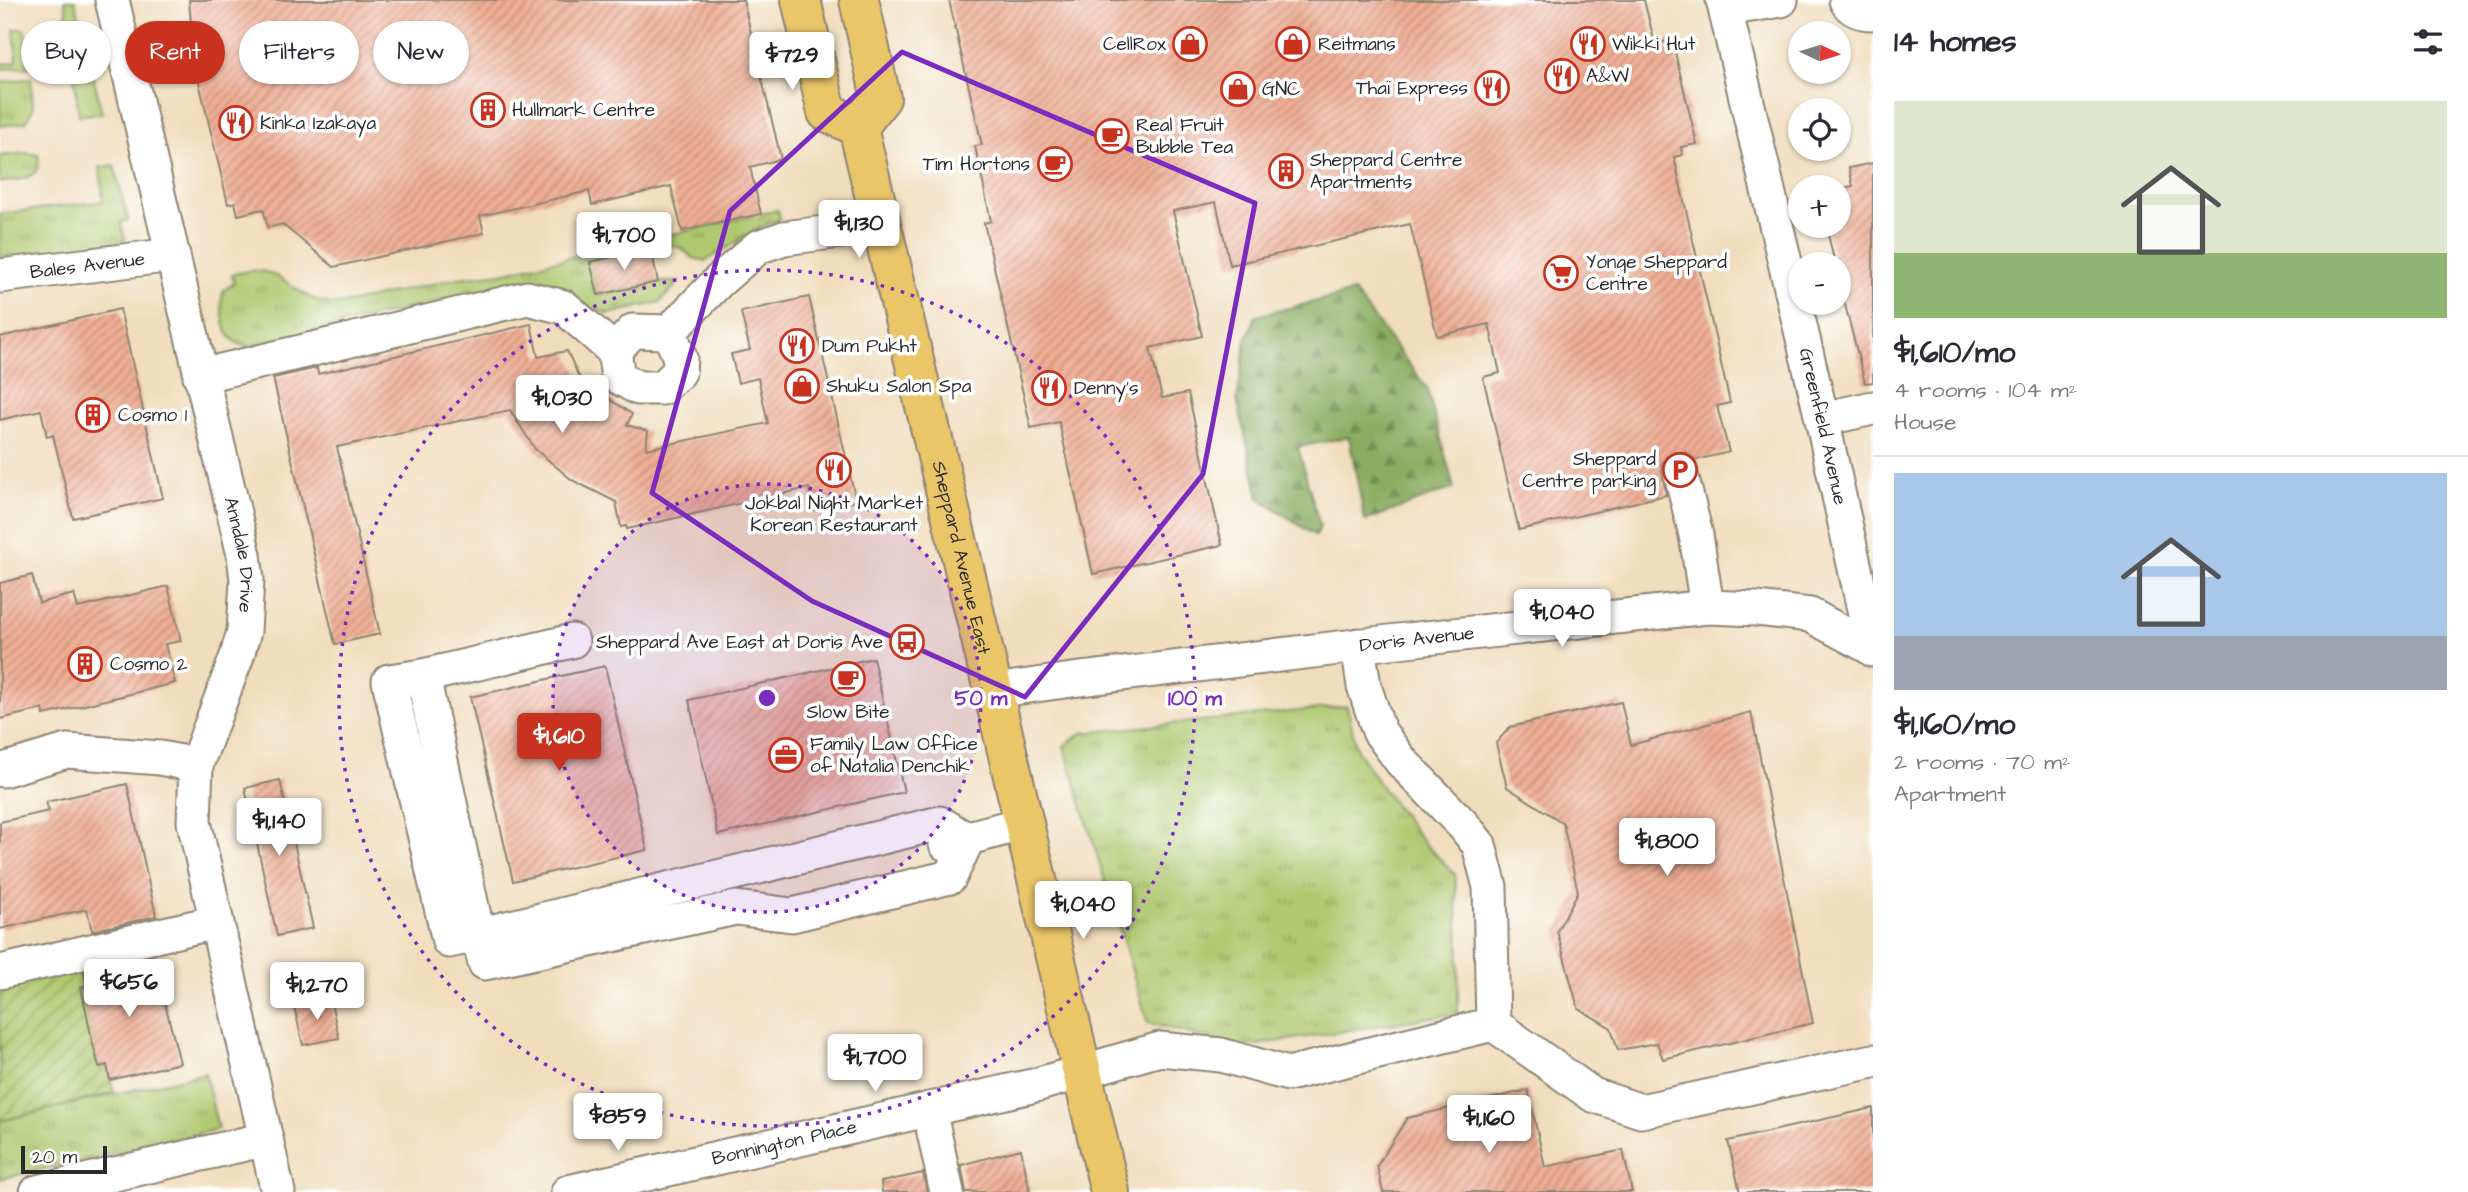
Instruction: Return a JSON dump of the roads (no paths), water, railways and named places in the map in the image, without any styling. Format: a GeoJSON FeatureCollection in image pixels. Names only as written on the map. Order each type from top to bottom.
{"type":"FeatureCollection","features":[{"type":"Feature","properties":{"kind":"main road"},"geometry":{"type":"LineString","coordinates":[[801,0],[827,112],[858,127],[881,98],[859,0]]}},
{"type":"Feature","properties":{"kind":"main road","name":"Sheppard Avenue East"},"geometry":{"type":"LineString","coordinates":[[858,127],[1025,823],[1110,1192]]}},
{"type":"Feature","properties":{"kind":"street","name":"Anndale Drive"},"geometry":{"type":"LineString","coordinates":[[112,0],[244,555],[247,606],[244,631],[196,765],[194,822],[278,1192]]}},
{"type":"Feature","properties":{"kind":"street"},"geometry":{"type":"LineString","coordinates":[[1724,4],[1781,0]]}},
{"type":"Feature","properties":{"kind":"street"},"geometry":{"type":"LineString","coordinates":[[1846,0],[1848,5],[1863,13],[1873,12]]}},
{"type":"Feature","properties":{"kind":"street","name":"Greenfield Avenue"},"geometry":{"type":"LineString","coordinates":[[1724,4],[1873,649]]}},
{"type":"Feature","properties":{"kind":"street"},"geometry":{"type":"LineString","coordinates":[[614,351],[633,331],[669,332],[719,281],[758,247],[784,238],[881,226]]}},
{"type":"Feature","properties":{"kind":"street","name":"Bales Avenue"},"geometry":{"type":"LineString","coordinates":[[0,276],[173,255]]}},
{"type":"Feature","properties":{"kind":"street"},"geometry":{"type":"LineString","coordinates":[[200,376],[527,298],[564,307],[614,351],[618,377],[638,388],[662,388],[679,372],[680,358],[669,332]]}},
{"type":"Feature","properties":{"kind":"street"},"geometry":{"type":"LineString","coordinates":[[1822,419],[1873,408]]}},
{"type":"Feature","properties":{"kind":"street"},"geometry":{"type":"LineString","coordinates":[[1679,470],[1696,535],[1707,607]]}},
{"type":"Feature","properties":{"kind":"street","name":"Doris Avenue"},"geometry":{"type":"LineString","coordinates":[[993,691],[1358,645],[1707,607],[1810,615],[1873,649]]}},
{"type":"Feature","properties":{"kind":"street"},"geometry":{"type":"LineString","coordinates":[[572,641],[423,676],[485,963],[736,908],[792,915],[950,877],[967,840]]}},
{"type":"Feature","properties":{"kind":"street"},"geometry":{"type":"LineString","coordinates":[[1358,645],[1364,686],[1379,731],[1401,761],[1479,845],[1490,887],[1493,1024],[1593,1095],[1641,1111],[1873,1061]]}},
{"type":"Feature","properties":{"kind":"street"},"geometry":{"type":"LineString","coordinates":[[1,775],[67,751],[160,758],[196,765]]}},
{"type":"Feature","properties":{"kind":"street"},"geometry":{"type":"LineString","coordinates":[[478,935],[940,823],[967,840]]}},
{"type":"Feature","properties":{"kind":"street"},"geometry":{"type":"LineString","coordinates":[[818,871],[967,840],[1025,823]]}},
{"type":"Feature","properties":{"kind":"street"},"geometry":{"type":"LineString","coordinates":[[727,875],[736,908]]}},
{"type":"Feature","properties":{"kind":"street"},"geometry":{"type":"LineString","coordinates":[[0,972],[216,922]]}},
{"type":"Feature","properties":{"kind":"street","name":"Bonnington Place"},"geometry":{"type":"LineString","coordinates":[[568,1192],[683,1179],[929,1109],[1083,1072],[1160,1049],[1221,1055],[1288,1074],[1493,1024]]}},
{"type":"Feature","properties":{"kind":"street"},"geometry":{"type":"LineString","coordinates":[[929,1109],[947,1192]]}},
{"type":"Feature","properties":{"kind":"street"},"geometry":{"type":"LineString","coordinates":[[37,1192],[266,1139]]}},
{"type":"Feature","properties":{"kind":"place","name":"CellRox"},"geometry":{"type":"Point","coordinates":[1190,44]}},
{"type":"Feature","properties":{"kind":"place","name":"Reitmans"},"geometry":{"type":"Point","coordinates":[1293,44]}},
{"type":"Feature","properties":{"kind":"place","name":"Wikki Hut"},"geometry":{"type":"Point","coordinates":[1588,44]}},
{"type":"Feature","properties":{"kind":"place","name":"A&W"},"geometry":{"type":"Point","coordinates":[1562,76]}},
{"type":"Feature","properties":{"kind":"place","name":"Thaï Express"},"geometry":{"type":"Point","coordinates":[1492,88]}},
{"type":"Feature","properties":{"kind":"place","name":"GNC"},"geometry":{"type":"Point","coordinates":[1238,89]}},
{"type":"Feature","properties":{"kind":"place","name":"Hullmark Centre"},"geometry":{"type":"Point","coordinates":[488,110]}},
{"type":"Feature","properties":{"kind":"place","name":"Kinka Izakaya"},"geometry":{"type":"Point","coordinates":[236,123]}},
{"type":"Feature","properties":{"kind":"place","name":"Real Fruit Bubble Tea"},"geometry":{"type":"Point","coordinates":[1112,136]}},
{"type":"Feature","properties":{"kind":"place","name":"Tim Hortons"},"geometry":{"type":"Point","coordinates":[1055,164]}},
{"type":"Feature","properties":{"kind":"place","name":"Sheppard Centre Apartments"},"geometry":{"type":"Point","coordinates":[1286,171]}},
{"type":"Feature","properties":{"kind":"place","name":"Yonge Sheppard Centre"},"geometry":{"type":"Point","coordinates":[1561,273]}},
{"type":"Feature","properties":{"kind":"place","name":"Dum Pukht"},"geometry":{"type":"Point","coordinates":[797,346]}},
{"type":"Feature","properties":{"kind":"place","name":"Shuku Salon Spa"},"geometry":{"type":"Point","coordinates":[802,386]}},
{"type":"Feature","properties":{"kind":"place","name":"Denny's"},"geometry":{"type":"Point","coordinates":[1049,388]}},
{"type":"Feature","properties":{"kind":"place","name":"Cosmo 1"},"geometry":{"type":"Point","coordinates":[93,415]}},
{"type":"Feature","properties":{"kind":"place","name":"Jokbal Night Market Korean Restaurant"},"geometry":{"type":"Point","coordinates":[834,470]}},
{"type":"Feature","properties":{"kind":"place","name":"Sheppard Centre parking"},"geometry":{"type":"Point","coordinates":[1680,470]}},
{"type":"Feature","properties":{"kind":"place","name":"Sheppard Ave East at Doris Ave"},"geometry":{"type":"Point","coordinates":[907,642]}},
{"type":"Feature","properties":{"kind":"place","name":"Cosmo 2"},"geometry":{"type":"Point","coordinates":[85,664]}},
{"type":"Feature","properties":{"kind":"place","name":"Slow Bite"},"geometry":{"type":"Point","coordinates":[848,679]}},
{"type":"Feature","properties":{"kind":"place","name":"Family Law Office of Natalia Denchik"},"geometry":{"type":"Point","coordinates":[786,755]}}]}
